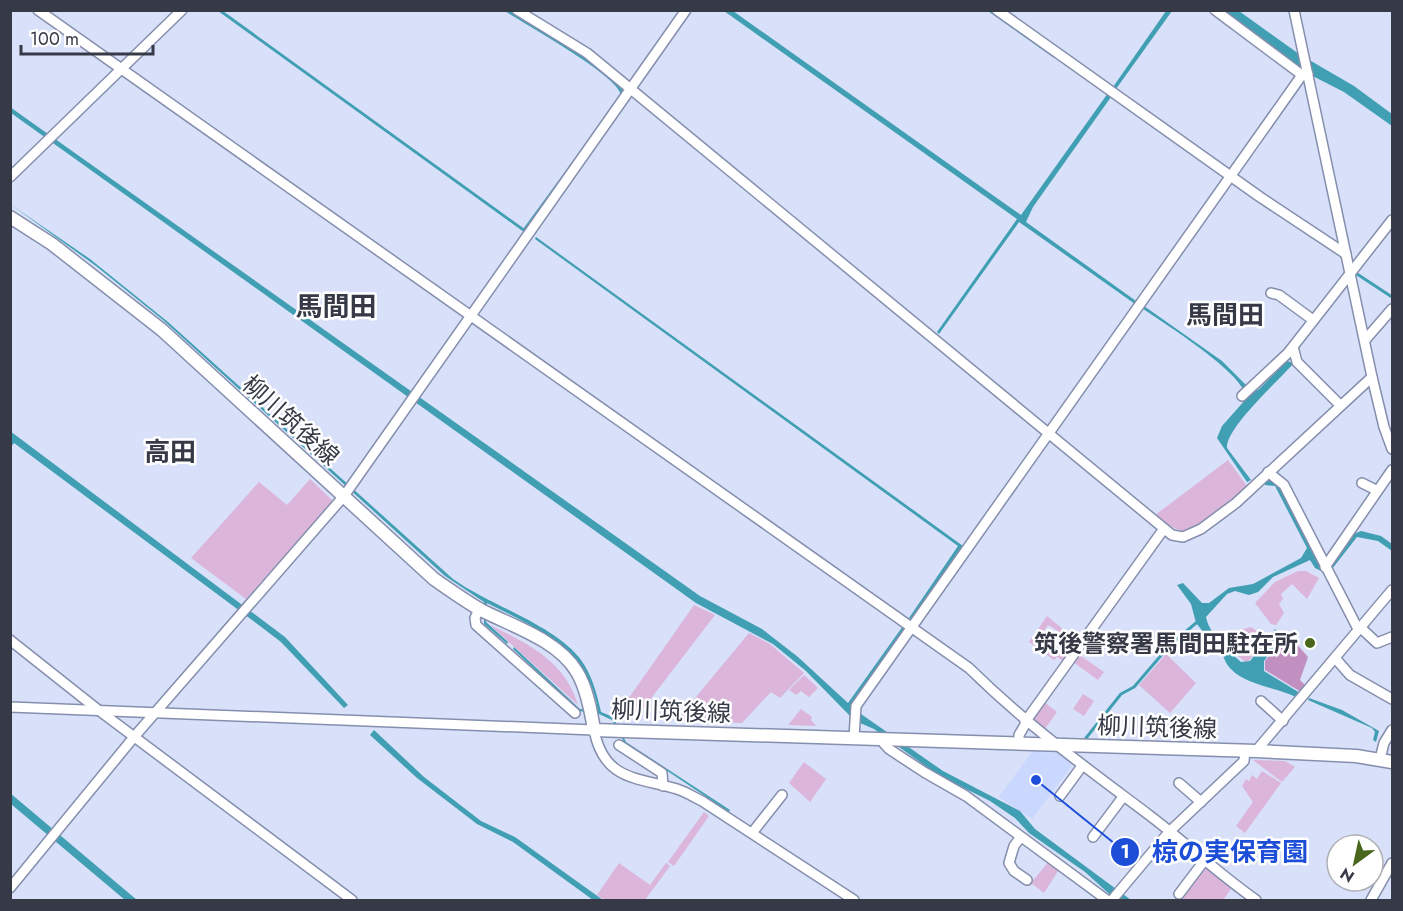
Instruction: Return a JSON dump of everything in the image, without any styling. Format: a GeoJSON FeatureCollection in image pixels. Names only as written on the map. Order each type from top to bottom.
{"type":"FeatureCollection","features":[{"type":"Feature","properties":{"kind":"main road","name":"柳川筑後線"},"geometry":{"type":"LineString","coordinates":[[10,217],[78,263],[162,330],[435,579],[479,609],[522,630],[563,656],[580,680],[589,703],[594,730],[1251,751],[1386,760]]}},
{"type":"Feature","properties":{"kind":"street"},"geometry":{"type":"LineString","coordinates":[[38,10],[913,627],[969,668],[1026,722],[1053,744],[1256,900]]}},
{"type":"Feature","properties":{"kind":"street"},"geometry":{"type":"LineString","coordinates":[[10,177],[182,10]]}},
{"type":"Feature","properties":{"kind":"street"},"geometry":{"type":"LineString","coordinates":[[516,10],[587,53],[1049,432],[1164,530],[1183,537],[1201,530],[1236,503],[1372,377]]}},
{"type":"Feature","properties":{"kind":"street"},"geometry":{"type":"LineString","coordinates":[[10,888],[156,711],[344,496],[686,10]]}},
{"type":"Feature","properties":{"kind":"street"},"geometry":{"type":"LineString","coordinates":[[997,10],[1346,254]]}},
{"type":"Feature","properties":{"kind":"street"},"geometry":{"type":"LineString","coordinates":[[1215,10],[1306,74]]}},
{"type":"Feature","properties":{"kind":"street"},"geometry":{"type":"LineString","coordinates":[[1294,10],[1372,377],[1384,427],[1392,449]]}},
{"type":"Feature","properties":{"kind":"street"},"geometry":{"type":"LineString","coordinates":[[854,737],[856,706],[1306,74]]}},
{"type":"Feature","properties":{"kind":"street"},"geometry":{"type":"LineString","coordinates":[[1242,396],[1293,347],[1392,220]]}},
{"type":"Feature","properties":{"kind":"street"},"geometry":{"type":"LineString","coordinates":[[1271,293],[1279,295],[1313,320]]}},
{"type":"Feature","properties":{"kind":"street"},"geometry":{"type":"LineString","coordinates":[[1365,340],[1392,309]]}},
{"type":"Feature","properties":{"kind":"street"},"geometry":{"type":"LineString","coordinates":[[1293,347],[1297,362],[1340,405]]}},
{"type":"Feature","properties":{"kind":"street"},"geometry":{"type":"LineString","coordinates":[[1325,567],[1392,470]]}},
{"type":"Feature","properties":{"kind":"street"},"geometry":{"type":"LineString","coordinates":[[1268,472],[1284,485],[1359,629],[1377,643],[1392,637]]}},
{"type":"Feature","properties":{"kind":"street"},"geometry":{"type":"LineString","coordinates":[[1362,483],[1376,490]]}},
{"type":"Feature","properties":{"kind":"street"},"geometry":{"type":"LineString","coordinates":[[1019,744],[1019,735],[1026,722],[1164,530]]}},
{"type":"Feature","properties":{"kind":"street"},"geometry":{"type":"LineString","coordinates":[[1112,900],[1169,832],[1283,721],[1392,590]]}},
{"type":"Feature","properties":{"kind":"street"},"geometry":{"type":"LineString","coordinates":[[479,609],[475,618],[476,625],[575,713]]}},
{"type":"Feature","properties":{"kind":"street"},"geometry":{"type":"LineString","coordinates":[[10,640],[97,709],[352,900]]}},
{"type":"Feature","properties":{"kind":"street"},"geometry":{"type":"LineString","coordinates":[[1335,658],[1350,675],[1392,699]]}},
{"type":"Feature","properties":{"kind":"street"},"geometry":{"type":"LineString","coordinates":[[1261,701],[1283,721]]}},
{"type":"Feature","properties":{"kind":"street"},"geometry":{"type":"LineString","coordinates":[[10,707],[594,730],[598,746],[610,765],[617,771],[628,778],[663,786],[702,801],[854,900]]}},
{"type":"Feature","properties":{"kind":"street"},"geometry":{"type":"LineString","coordinates":[[1386,760],[1384,743],[1392,730]]}},
{"type":"Feature","properties":{"kind":"street"},"geometry":{"type":"LineString","coordinates":[[879,738],[889,749],[960,792],[1107,900]]}},
{"type":"Feature","properties":{"kind":"street"},"geometry":{"type":"LineString","coordinates":[[619,746],[662,772],[663,786]]}},
{"type":"Feature","properties":{"kind":"street"},"geometry":{"type":"LineString","coordinates":[[1060,796],[1082,766]]}},
{"type":"Feature","properties":{"kind":"street"},"geometry":{"type":"LineString","coordinates":[[1179,783],[1201,802]]}},
{"type":"Feature","properties":{"kind":"street"},"geometry":{"type":"LineString","coordinates":[[752,833],[782,795]]}},
{"type":"Feature","properties":{"kind":"street"},"geometry":{"type":"LineString","coordinates":[[1093,837],[1123,797]]}},
{"type":"Feature","properties":{"kind":"street"},"geometry":{"type":"LineString","coordinates":[[1020,838],[1014,846],[1009,863],[1014,871],[1027,880]]}},
{"type":"Feature","properties":{"kind":"street"},"geometry":{"type":"LineString","coordinates":[[1179,894],[1204,861]]}},
{"type":"Feature","properties":{"kind":"street"},"geometry":{"type":"LineString","coordinates":[[1371,900],[1392,863]]}},
{"type":"Feature","properties":{"kind":"shaded area"},"geometry":{"type":"Polygon","coordinates":[[[218,11],[223,11],[526,230],[524,232],[218,11]]]}},
{"type":"Feature","properties":{"kind":"shaded area"},"geometry":{"type":"Polygon","coordinates":[[[724,11],[733,11],[1021,215],[1108,93],[1111,97],[1033,207],[1026,222],[1136,301],[1135,304],[1019,222],[939,334],[937,332],[1017,219],[724,11]]]}},
{"type":"Feature","properties":{"kind":"shaded area"},"geometry":{"type":"Polygon","coordinates":[[[1166,11],[1172,11],[1116,89],[1113,87],[1166,11]]]}},
{"type":"Feature","properties":{"kind":"shaded area"},"geometry":{"type":"Polygon","coordinates":[[[1222,11],[1239,11],[1299,54],[1354,86],[1392,114],[1392,126],[1344,92],[1297,68],[1222,11]]]}},
{"type":"Feature","properties":{"kind":"shaded area"},"geometry":{"type":"Polygon","coordinates":[[[10,107],[700,596],[762,629],[798,657],[848,703],[903,626],[904,628],[851,705],[851,717],[806,671],[773,644],[696,603],[11,113],[10,107]]]}},
{"type":"Feature","properties":{"kind":"shaded area"},"geometry":{"type":"Polygon","coordinates":[[[10,204],[90,259],[168,322],[453,579],[539,626],[570,648],[588,672],[601,712],[613,717],[626,742],[730,810],[729,812],[624,742],[612,720],[599,714],[579,711],[513,649],[514,647],[580,709],[598,711],[593,690],[573,657],[542,632],[487,603],[486,622],[508,642],[507,644],[484,624],[484,602],[445,576],[163,320],[96,266],[10,204]]]}},
{"type":"Feature","properties":{"kind":"shaded area"},"geometry":{"type":"Polygon","coordinates":[[[536,237],[963,546],[910,620],[909,618],[958,546],[535,239],[536,237]]]}},
{"type":"Feature","properties":{"kind":"shaded area"},"geometry":{"type":"Polygon","coordinates":[[[1144,306],[1222,361],[1252,391],[1258,390],[1287,361],[1294,363],[1243,417],[1229,440],[1227,448],[1251,480],[1247,482],[1217,438],[1222,426],[1246,399],[1243,389],[1220,364],[1142,308],[1144,306]]]}},
{"type":"Feature","properties":{"kind":"shaded area"},"geometry":{"type":"Polygon","coordinates":[[[10,431],[285,637],[348,705],[344,708],[281,642],[14,443],[11,447],[10,431]]]}},
{"type":"Feature","properties":{"kind":"shaded area"},"geometry":{"type":"Polygon","coordinates":[[[1228,460],[1247,486],[1208,521],[1183,531],[1154,516],[1228,460]]]}},
{"type":"Feature","properties":{"kind":"shaded area"},"geometry":{"type":"Polygon","coordinates":[[[310,479],[333,501],[246,599],[191,558],[259,482],[287,505],[310,479]]]}},
{"type":"Feature","properties":{"kind":"shaded area"},"geometry":{"type":"Polygon","coordinates":[[[1264,481],[1270,481],[1280,487],[1325,573],[1315,568],[1310,560],[1273,577],[1258,592],[1249,595],[1235,591],[1227,594],[1206,617],[1215,636],[1241,662],[1250,661],[1275,629],[1283,636],[1264,661],[1264,671],[1300,693],[1296,697],[1251,682],[1231,670],[1225,661],[1222,649],[1217,649],[1196,623],[1191,604],[1177,585],[1183,583],[1202,603],[1209,603],[1229,588],[1253,584],[1301,558],[1307,548],[1275,486],[1265,485],[1264,481]]]}},
{"type":"Feature","properties":{"kind":"shaded area"},"geometry":{"type":"Polygon","coordinates":[[[1361,531],[1381,536],[1392,544],[1392,551],[1378,541],[1357,537],[1332,569],[1329,566],[1351,535],[1361,531]]]}},
{"type":"Feature","properties":{"kind":"shaded area"},"geometry":{"type":"Polygon","coordinates":[[[1298,571],[1306,571],[1319,578],[1307,599],[1292,584],[1281,594],[1283,599],[1279,604],[1284,613],[1276,625],[1271,624],[1255,603],[1275,582],[1298,571]]]}},
{"type":"Feature","properties":{"kind":"shaded area"},"geometry":{"type":"Polygon","coordinates":[[[694,605],[715,615],[636,718],[619,718],[619,712],[694,605]]]}},
{"type":"Feature","properties":{"kind":"shaded area"},"geometry":{"type":"Polygon","coordinates":[[[1047,616],[1078,642],[1071,651],[1063,645],[1068,637],[1048,625],[1037,641],[1055,655],[1059,648],[1068,655],[1063,661],[1057,657],[1054,660],[1029,642],[1047,616]]]}},
{"type":"Feature","properties":{"kind":"shaded area"},"geometry":{"type":"Polygon","coordinates":[[[490,625],[532,647],[555,665],[572,690],[578,705],[490,625]]]}},
{"type":"Feature","properties":{"kind":"shaded area"},"geometry":{"type":"Polygon","coordinates":[[[1251,627],[1267,638],[1247,663],[1227,647],[1237,631],[1251,627]]]}},
{"type":"Feature","properties":{"kind":"shaded area"},"geometry":{"type":"Polygon","coordinates":[[[749,633],[770,644],[804,673],[780,698],[771,692],[742,723],[676,721],[749,633]]]}},
{"type":"Feature","properties":{"kind":"shaded area"},"geometry":{"type":"Polygon","coordinates":[[[1287,633],[1308,657],[1300,680],[1305,685],[1301,692],[1265,670],[1265,661],[1287,633]]]}},
{"type":"Feature","properties":{"kind":"shaded area"},"geometry":{"type":"Polygon","coordinates":[[[1078,654],[1104,672],[1098,680],[1073,662],[1078,654]]]}},
{"type":"Feature","properties":{"kind":"shaded area"},"geometry":{"type":"Polygon","coordinates":[[[1166,654],[1196,683],[1170,713],[1139,685],[1166,654]]]}},
{"type":"Feature","properties":{"kind":"shaded area"},"geometry":{"type":"Polygon","coordinates":[[[804,675],[818,688],[809,697],[801,691],[796,695],[789,690],[804,675]]]}},
{"type":"Feature","properties":{"kind":"shaded area"},"geometry":{"type":"Polygon","coordinates":[[[1083,694],[1094,701],[1084,716],[1073,709],[1083,694]]]}},
{"type":"Feature","properties":{"kind":"shaded area"},"geometry":{"type":"Polygon","coordinates":[[[1309,698],[1342,710],[1379,731],[1376,742],[1373,740],[1375,732],[1372,728],[1308,700],[1309,698]]]}},
{"type":"Feature","properties":{"kind":"shaded area"},"geometry":{"type":"Polygon","coordinates":[[[1044,702],[1057,712],[1045,729],[1031,720],[1044,702]]]}},
{"type":"Feature","properties":{"kind":"shaded area"},"geometry":{"type":"Polygon","coordinates":[[[801,709],[812,717],[811,720],[816,726],[788,725],[801,709]]]}},
{"type":"Feature","properties":{"kind":"shaded area"},"geometry":{"type":"Polygon","coordinates":[[[861,714],[943,771],[1020,811],[1035,829],[1131,900],[1116,900],[1085,872],[1029,833],[1015,818],[990,801],[938,775],[874,729],[860,723],[861,714]]]}},
{"type":"Feature","properties":{"kind":"shaded area"},"geometry":{"type":"Polygon","coordinates":[[[374,730],[424,777],[481,821],[515,837],[603,900],[593,900],[513,842],[477,824],[417,778],[370,735],[374,730]]]}},
{"type":"Feature","properties":{"kind":"shaded area"},"geometry":{"type":"Polygon","coordinates":[[[1032,752],[1060,753],[1073,764],[1032,819],[999,797],[1032,752]]]}},
{"type":"Feature","properties":{"kind":"shaded area"},"geometry":{"type":"Polygon","coordinates":[[[1253,760],[1285,761],[1295,767],[1282,782],[1253,760]]]}},
{"type":"Feature","properties":{"kind":"shaded area"},"geometry":{"type":"Polygon","coordinates":[[[804,762],[826,779],[810,802],[789,783],[804,762]]]}},
{"type":"Feature","properties":{"kind":"shaded area"},"geometry":{"type":"Polygon","coordinates":[[[1262,771],[1281,783],[1245,833],[1236,826],[1253,802],[1242,786],[1246,779],[1249,781],[1252,775],[1257,779],[1262,771]]]}},
{"type":"Feature","properties":{"kind":"shaded area"},"geometry":{"type":"Polygon","coordinates":[[[10,793],[137,900],[125,900],[11,804],[10,793]]]}},
{"type":"Feature","properties":{"kind":"shaded area"},"geometry":{"type":"Polygon","coordinates":[[[704,812],[709,816],[674,866],[668,862],[704,812]]]}},
{"type":"Feature","properties":{"kind":"shaded area"},"geometry":{"type":"Polygon","coordinates":[[[1050,860],[1060,868],[1044,893],[1031,883],[1050,860]]]}},
{"type":"Feature","properties":{"kind":"shaded area"},"geometry":{"type":"Polygon","coordinates":[[[619,863],[650,885],[666,863],[670,866],[645,900],[605,900],[597,895],[619,863]]]}},
{"type":"Feature","properties":{"kind":"shaded area"},"geometry":{"type":"Polygon","coordinates":[[[1204,866],[1231,889],[1223,900],[1183,900],[1179,897],[1204,866]]]}},
{"type":"Feature","properties":{"kind":"waterway"},"geometry":{"type":"LineString","coordinates":[[506,10],[589,62],[617,85],[622,94]]}},
{"type":"Feature","properties":{"kind":"waterway"},"geometry":{"type":"LineString","coordinates":[[989,10],[1054,56]]}},
{"type":"Feature","properties":{"kind":"waterway"},"geometry":{"type":"LineString","coordinates":[[525,229],[577,158]]}},
{"type":"Feature","properties":{"kind":"waterway"},"geometry":{"type":"LineString","coordinates":[[1357,274],[1392,297]]}},
{"type":"Feature","properties":{"kind":"waterway"},"geometry":{"type":"LineString","coordinates":[[1086,738],[1121,694],[1134,687],[1170,645],[1196,623]]}},
{"type":"Feature","properties":{"kind":"place","name":"筑後警察署馬間田駐在所"},"geometry":{"type":"Point","coordinates":[1310,643]}},
{"type":"Feature","properties":{"kind":"place","name":"椋の実保育園"},"geometry":{"type":"Point","coordinates":[1036,780]}},
{"type":"Feature","properties":{"kind":"district","name":"馬間田"},"geometry":{"type":"Point","coordinates":[336,306]}},
{"type":"Feature","properties":{"kind":"district","name":"馬間田"},"geometry":{"type":"Point","coordinates":[1225,315]}},
{"type":"Feature","properties":{"kind":"district","name":"高田"},"geometry":{"type":"Point","coordinates":[170,452]}}]}
